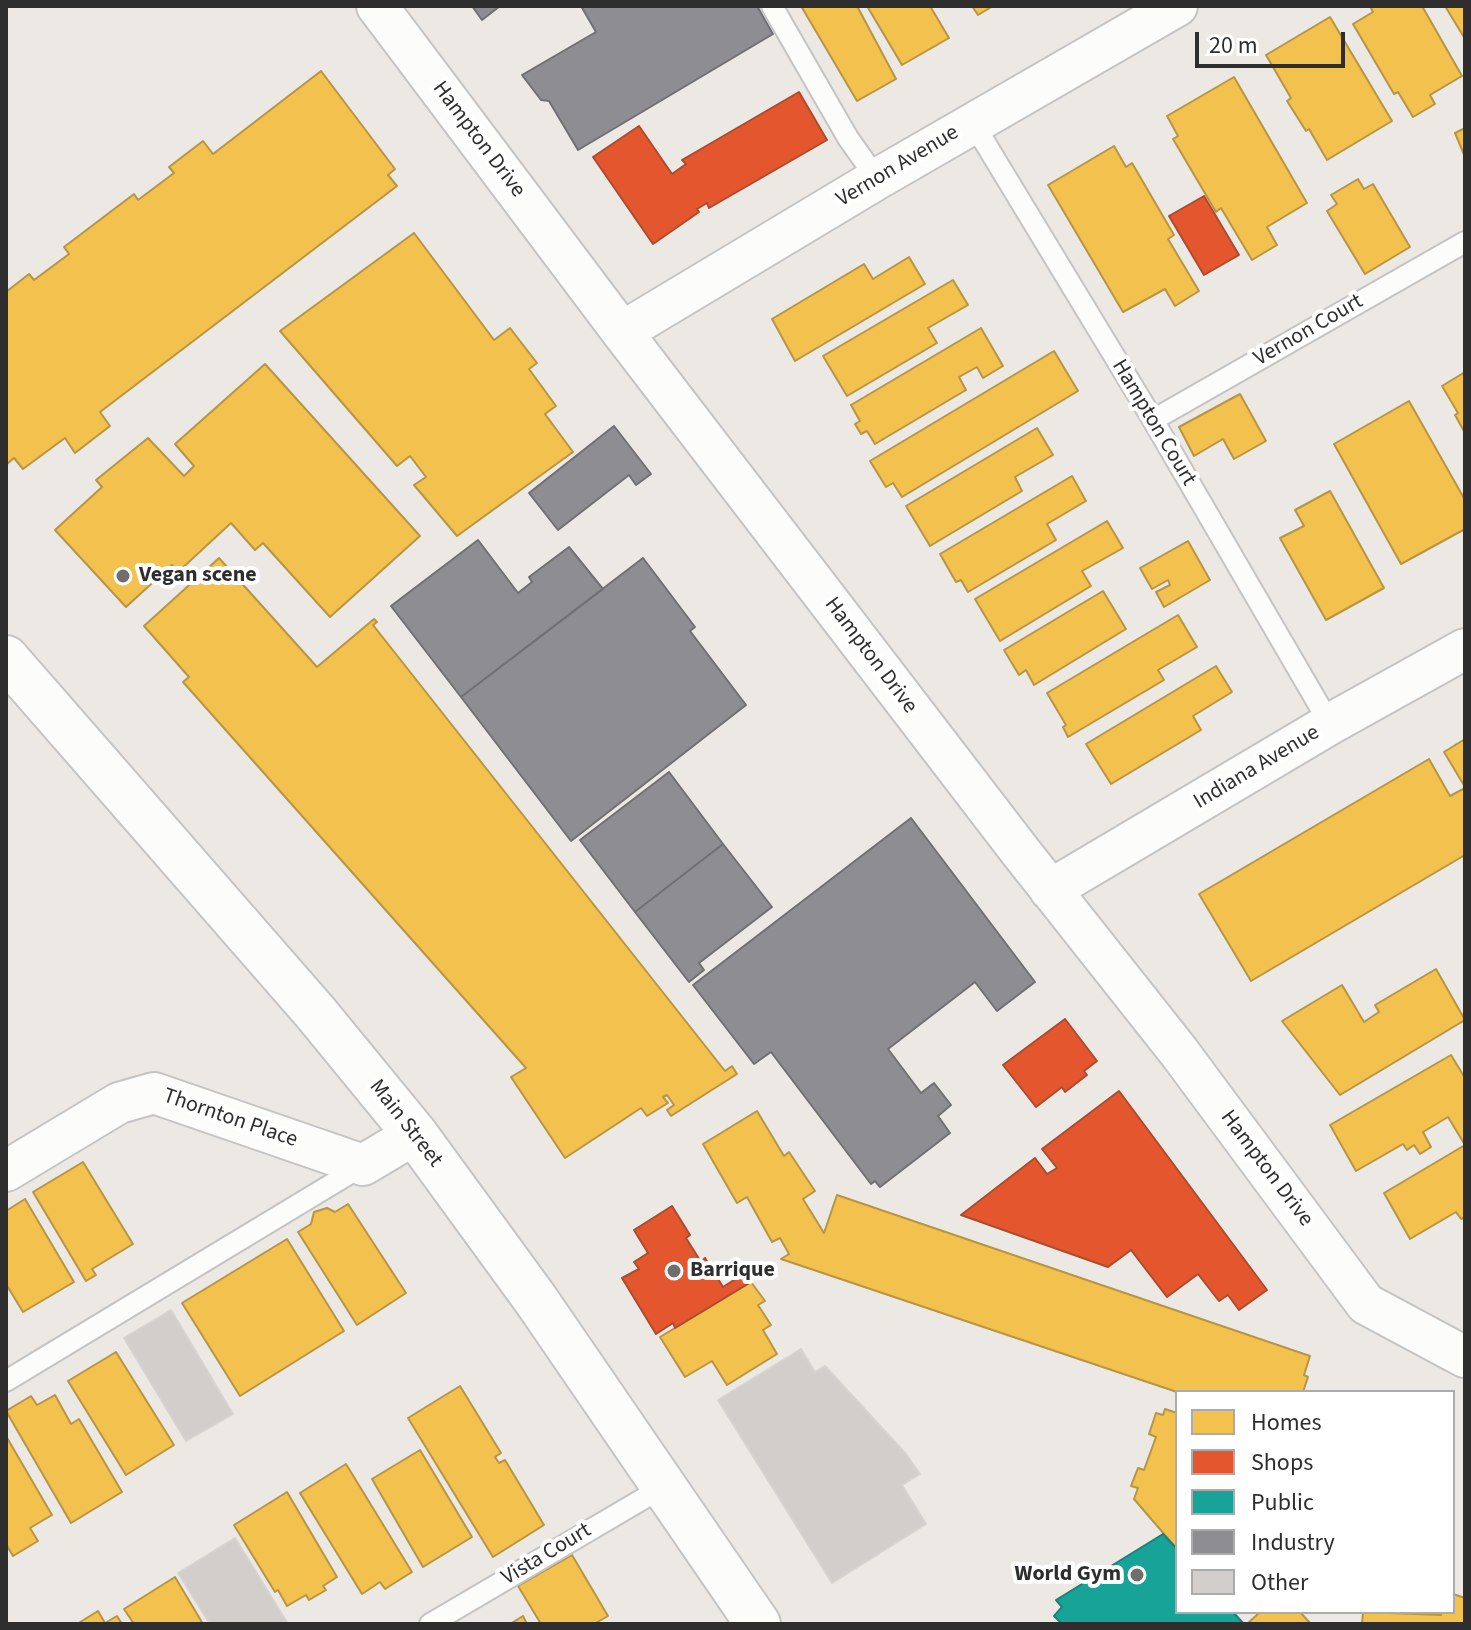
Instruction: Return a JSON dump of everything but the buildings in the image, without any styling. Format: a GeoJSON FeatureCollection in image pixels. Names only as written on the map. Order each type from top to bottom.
{"type":"FeatureCollection","features":[{"type":"Feature","properties":{"kind":"street","name":"Hampton Drive"},"geometry":{"type":"LineString","coordinates":[[377,6],[622,332],[1050,890],[1179,1052],[1366,1304],[1465,1357]]}},
{"type":"Feature","properties":{"kind":"street","name":"Vernon Avenue"},"geometry":{"type":"LineString","coordinates":[[622,332],[877,179],[1177,6]]}},
{"type":"Feature","properties":{"kind":"street","name":"Indiana Avenue"},"geometry":{"type":"LineString","coordinates":[[1050,890],[1330,724],[1465,649]]}},
{"type":"Feature","properties":{"kind":"street","name":"Main Street"},"geometry":{"type":"LineString","coordinates":[[6,658],[315,1012],[415,1134],[536,1300],[758,1624]]}},
{"type":"Feature","properties":{"kind":"street","name":"Thornton Place"},"geometry":{"type":"LineString","coordinates":[[6,1171],[119,1103],[154,1093],[363,1165]]}},
{"type":"Feature","properties":{"kind":"street"},"geometry":{"type":"LineString","coordinates":[[363,1165],[415,1134]]}},
{"type":"Feature","properties":{"kind":"lane"},"geometry":{"type":"LineString","coordinates":[[772,6],[848,138],[877,179]]}},
{"type":"Feature","properties":{"kind":"lane","name":"Hampton Court"},"geometry":{"type":"LineString","coordinates":[[973,123],[1153,420],[1330,724]]}},
{"type":"Feature","properties":{"kind":"lane","name":"Vernon Court"},"geometry":{"type":"LineString","coordinates":[[1153,420],[1465,242]]}},
{"type":"Feature","properties":{"kind":"lane"},"geometry":{"type":"LineString","coordinates":[[6,1381],[363,1165]]}},
{"type":"Feature","properties":{"kind":"lane","name":"Vista Court"},"geometry":{"type":"LineString","coordinates":[[430,1624],[665,1486]]}},
{"type":"Feature","properties":{"kind":"place","name":"Vegan scene"},"geometry":{"type":"Point","coordinates":[123,576]}},
{"type":"Feature","properties":{"kind":"place","name":"Barrique"},"geometry":{"type":"Point","coordinates":[674,1271]}},
{"type":"Feature","properties":{"kind":"place","name":"World Gym"},"geometry":{"type":"Point","coordinates":[1137,1575]}}]}
